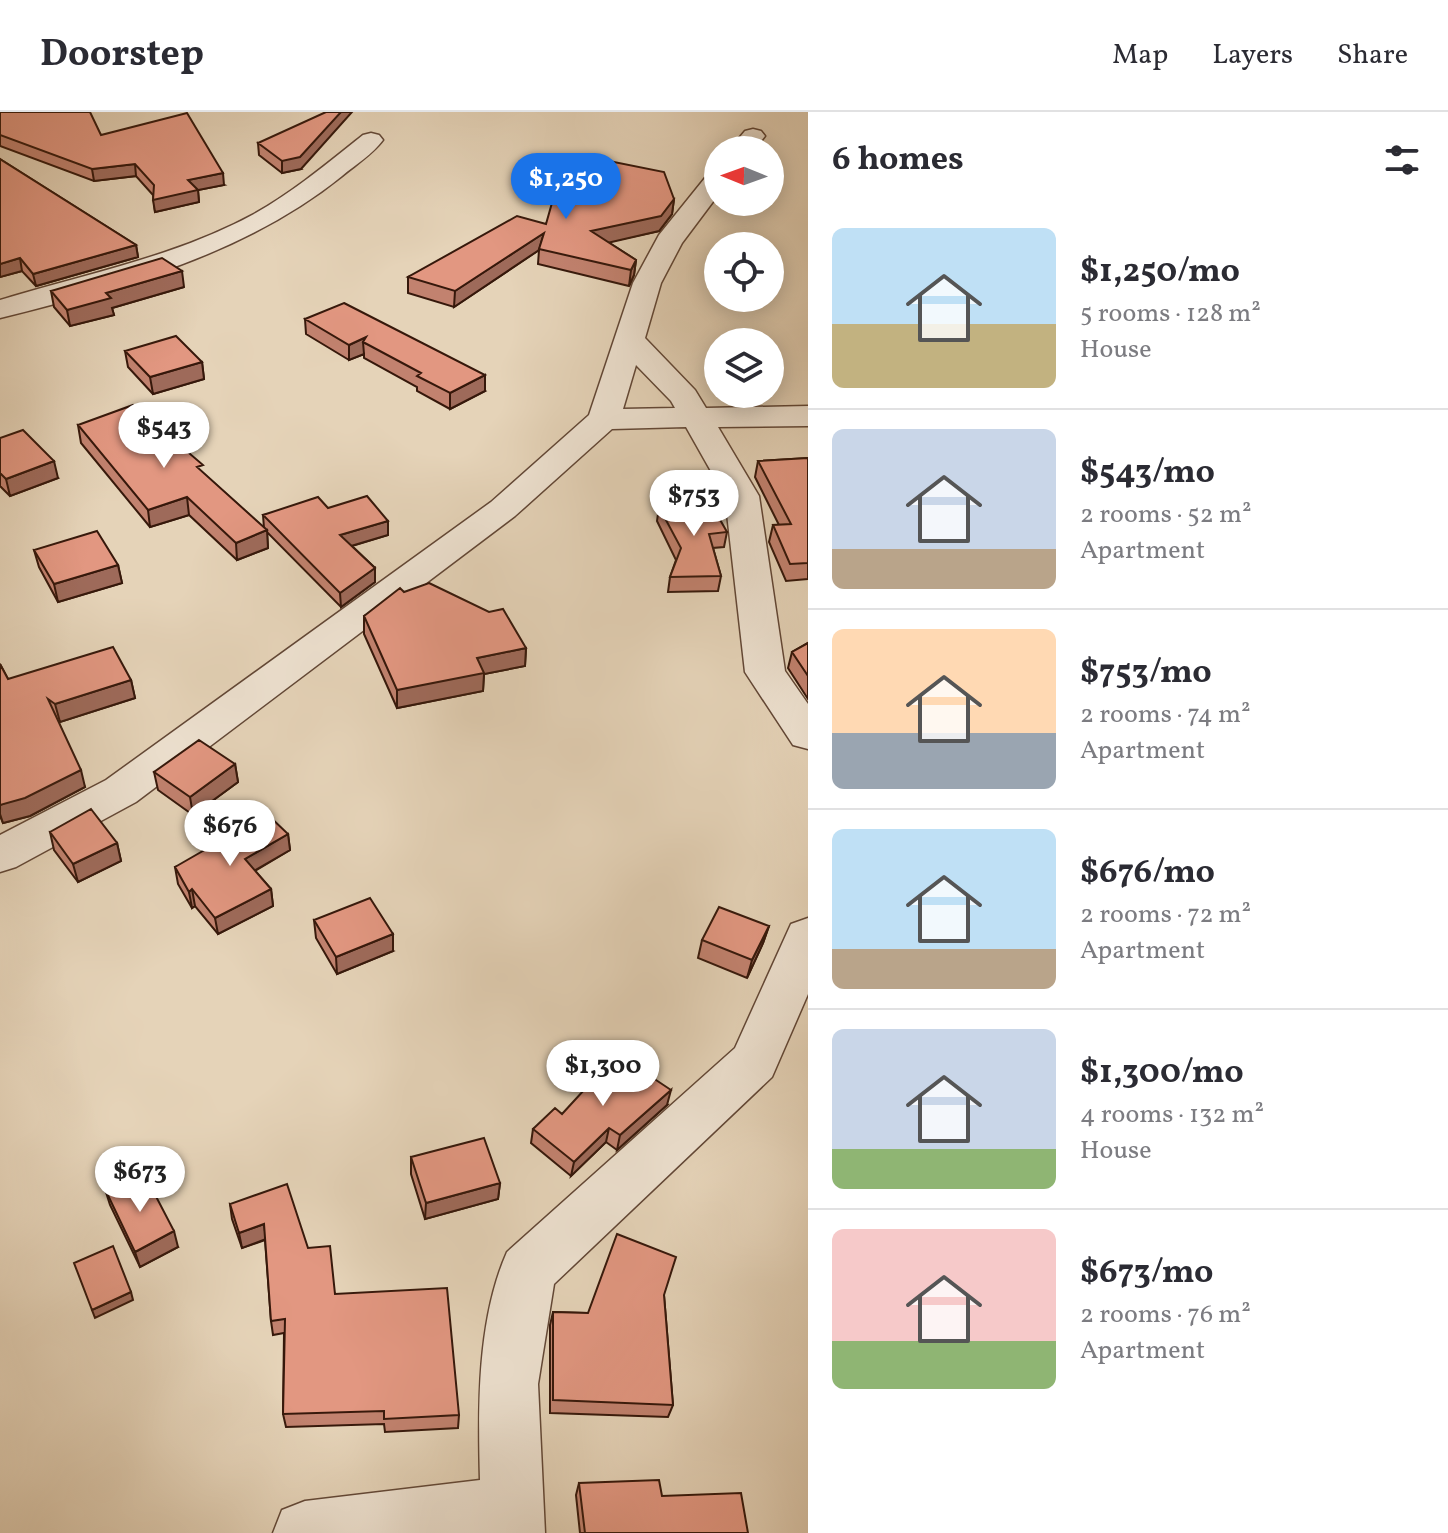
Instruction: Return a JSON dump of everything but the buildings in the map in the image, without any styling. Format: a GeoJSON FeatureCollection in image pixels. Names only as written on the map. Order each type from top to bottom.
{"type":"FeatureCollection","features":[{"type":"Feature","properties":{"kind":"street"},"geometry":{"type":"LineString","coordinates":[[0,309],[169,259],[259,222],[299,199],[371,140]]}},
{"type":"Feature","properties":{"kind":"street"},"geometry":{"type":"LineString","coordinates":[[0,855],[121,791],[503,509],[604,419],[647,283],[669,241],[704,196]]}},
{"type":"Feature","properties":{"kind":"street"},"geometry":{"type":"LineString","coordinates":[[629,339],[684,397],[742,496],[765,672],[808,735]]}},
{"type":"Feature","properties":{"kind":"street"},"geometry":{"type":"LineString","coordinates":[[604,419],[808,416]]}},
{"type":"Feature","properties":{"kind":"street"},"geometry":{"type":"LineString","coordinates":[[305,1533],[512,1520],[508,1384],[527,1271],[754,1062],[808,937]]}}]}
